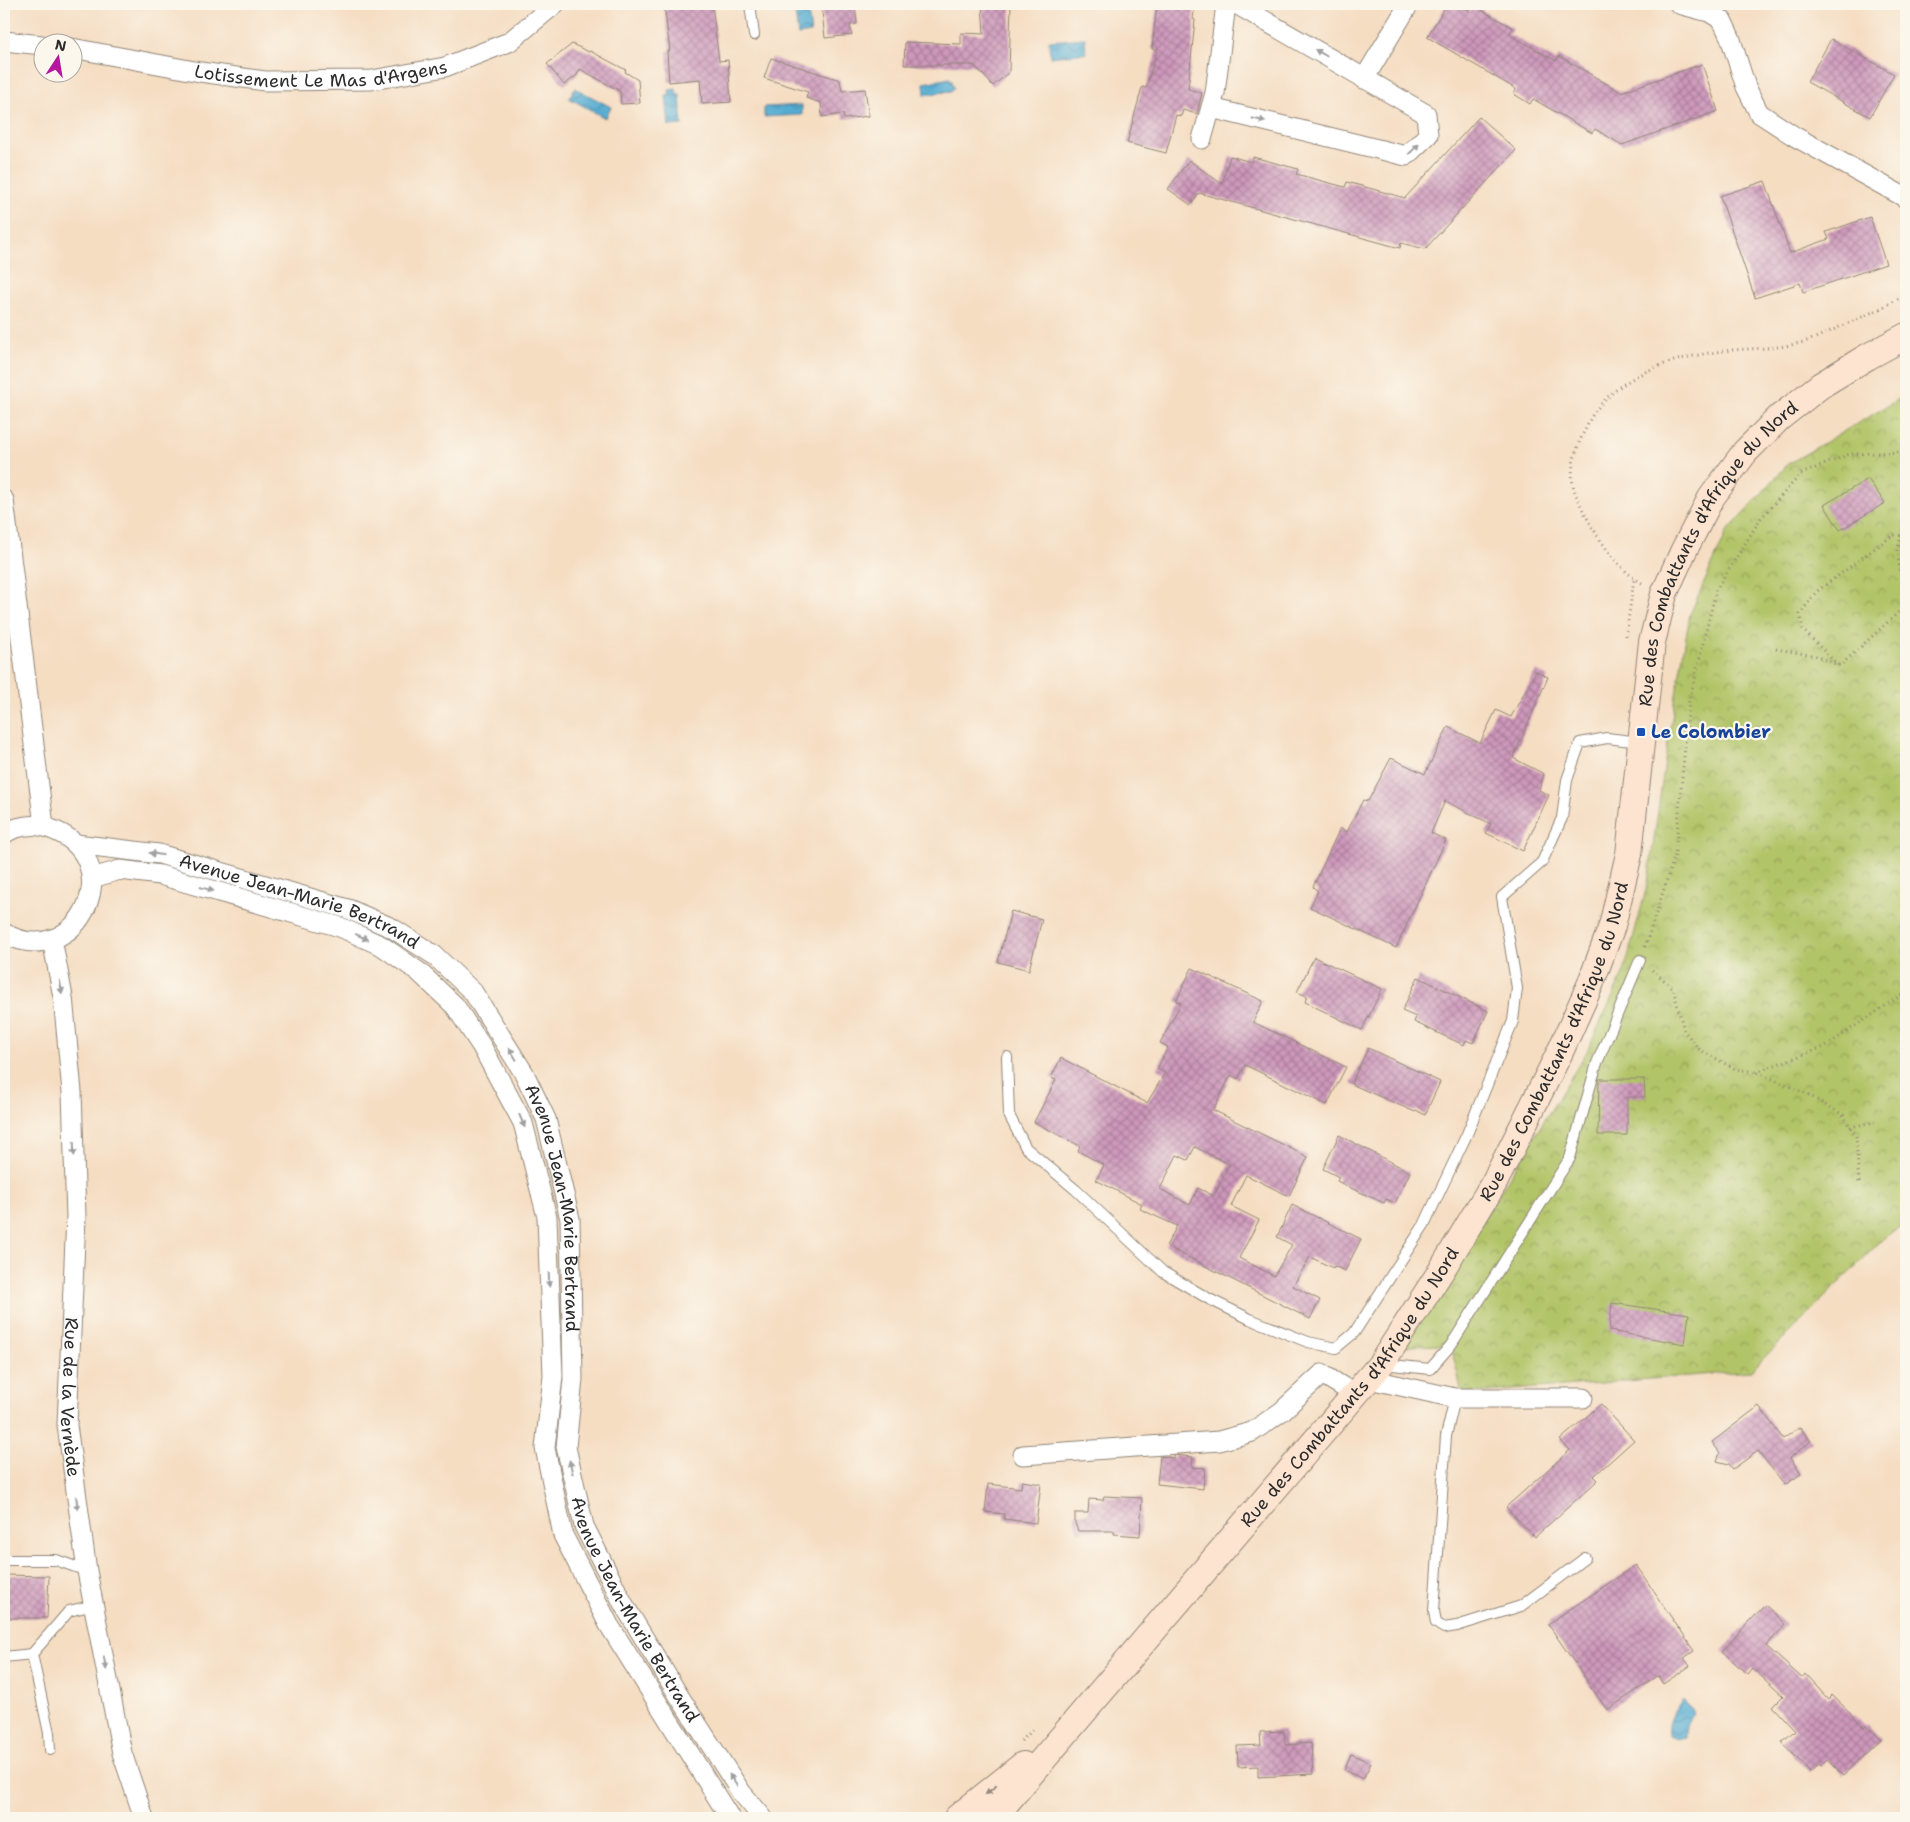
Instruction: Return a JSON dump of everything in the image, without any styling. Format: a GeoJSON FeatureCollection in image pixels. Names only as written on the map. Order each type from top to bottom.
{"type":"FeatureCollection","features":[{"type":"Feature","properties":{"kind":"main road","name":"Rue des Combattants d'Afrique du Nord"},"geometry":{"type":"LineString","coordinates":[[993,1818],[1083,1715],[1368,1379],[1441,1271],[1494,1183],[1560,1052],[1590,986],[1612,926],[1629,854],[1652,642],[1664,594],[1683,552],[1711,498],[1745,452],[1779,418],[1822,385],[1867,357],[1906,336]]}},
{"type":"Feature","properties":{"kind":"main road","name":"Rue des Combattants d'Afrique du Nord"},"geometry":{"type":"LineString","coordinates":[[957,1818],[1083,1715]]}},
{"type":"Feature","properties":{"kind":"street","name":"Lotissement Le Mas d'Argens"},"geometry":{"type":"LineString","coordinates":[[82,50],[200,72],[265,81],[372,80],[444,67],[509,42],[555,4]]}},
{"type":"Feature","properties":{"kind":"street"},"geometry":{"type":"LineString","coordinates":[[1202,138],[1215,93],[1226,4]]}},
{"type":"Feature","properties":{"kind":"street"},"geometry":{"type":"LineString","coordinates":[[1211,108],[1406,156],[1428,135],[1426,114],[1236,4]]}},
{"type":"Feature","properties":{"kind":"street"},"geometry":{"type":"LineString","coordinates":[[1364,79],[1409,4]]}},
{"type":"Feature","properties":{"kind":"street"},"geometry":{"type":"LineString","coordinates":[[1679,4],[1709,12],[1722,20],[1730,37],[1746,87],[1759,113],[1794,136],[1906,198]]}},
{"type":"Feature","properties":{"kind":"street"},"geometry":{"type":"LineString","coordinates":[[4,41],[32,44]]}},
{"type":"Feature","properties":{"kind":"street"},"geometry":{"type":"LineString","coordinates":[[4,500],[44,826]]}},
{"type":"Feature","properties":{"kind":"street"},"geometry":{"type":"LineString","coordinates":[[4,834],[25,826],[44,826],[62,832],[76,844],[87,860],[92,878],[91,897],[83,915],[70,930],[52,939],[33,942],[13,938],[4,933]]}},
{"type":"Feature","properties":{"kind":"street","name":"Avenue Jean-Marie Bertrand"},"geometry":{"type":"LineString","coordinates":[[76,844],[159,854],[348,909],[392,928],[434,955],[473,992],[524,1073],[546,1119],[570,1219],[573,1379],[566,1447],[584,1526],[624,1605],[674,1688],[741,1792],[763,1818]]}},
{"type":"Feature","properties":{"kind":"street","name":"Avenue Jean-Marie Bertrand"},"geometry":{"type":"LineString","coordinates":[[92,878],[120,870],[160,875],[340,927],[382,946],[419,972],[455,1006],[482,1047],[523,1123],[547,1217],[553,1376],[545,1448],[563,1535],[609,1625],[730,1818]]}},
{"type":"Feature","properties":{"kind":"street","name":"Rue de la Vernède"},"geometry":{"type":"LineString","coordinates":[[52,939],[63,997],[72,1092],[76,1217],[67,1425],[87,1571],[122,1752],[144,1818]]}},
{"type":"Feature","properties":{"kind":"street"},"geometry":{"type":"LineString","coordinates":[[1023,1455],[1219,1441],[1252,1432],[1282,1411],[1322,1374],[1368,1379],[1455,1398],[1582,1398]]}},
{"type":"Feature","properties":{"kind":"lane"},"geometry":{"type":"LineString","coordinates":[[750,4],[754,35]]}},
{"type":"Feature","properties":{"kind":"lane"},"geometry":{"type":"LineString","coordinates":[[1007,1057],[1009,1115],[1026,1148],[1076,1190],[1163,1272],[1209,1299],[1250,1319],[1308,1342],[1336,1348],[1354,1333],[1424,1225],[1467,1134],[1513,1021],[1517,988],[1502,898],[1542,862],[1562,818],[1568,780],[1580,743],[1606,738],[1640,742]]}},
{"type":"Feature","properties":{"kind":"lane"},"geometry":{"type":"LineString","coordinates":[[1368,1379],[1430,1369],[1451,1345],[1570,1158],[1597,1062],[1640,960]]}},
{"type":"Feature","properties":{"kind":"lane"},"geometry":{"type":"LineString","coordinates":[[1455,1398],[1446,1436],[1434,1611],[1436,1623],[1444,1628],[1457,1626],[1521,1606],[1585,1558]]}},
{"type":"Feature","properties":{"kind":"lane"},"geometry":{"type":"LineString","coordinates":[[4,1560],[56,1560],[87,1571]]}},
{"type":"Feature","properties":{"kind":"lane"},"geometry":{"type":"LineString","coordinates":[[4,1658],[32,1654],[69,1611],[94,1605]]}},
{"type":"Feature","properties":{"kind":"lane"},"geometry":{"type":"LineString","coordinates":[[32,1654],[49,1733],[50,1750]]}},
{"type":"Feature","properties":{"kind":"path"},"geometry":{"type":"LineString","coordinates":[[1664,594],[1634,579],[1627,573],[1586,519],[1572,485],[1572,467],[1579,442],[1596,410],[1614,390],[1637,376],[1677,359],[1732,350],[1770,349],[1807,341],[1890,305],[1906,294]]}},
{"type":"Feature","properties":{"kind":"path"},"geometry":{"type":"LineString","coordinates":[[1859,1185],[1856,1136],[1843,1115],[1809,1095],[1756,1072],[1735,1069],[1700,1050],[1684,1031],[1673,988],[1640,960],[1674,855],[1689,702],[1716,590],[1761,518],[1801,474],[1850,454],[1906,452]]}},
{"type":"Feature","properties":{"kind":"path"},"geometry":{"type":"LineString","coordinates":[[1840,666],[1902,608],[1905,596],[1897,552],[1906,518]]}},
{"type":"Feature","properties":{"kind":"path"},"geometry":{"type":"LineString","coordinates":[[1840,666],[1804,630],[1800,614],[1816,592],[1893,535],[1906,536]]}},
{"type":"Feature","properties":{"kind":"path"},"geometry":{"type":"LineString","coordinates":[[1776,650],[1816,656],[1840,666]]}},
{"type":"Feature","properties":{"kind":"path"},"geometry":{"type":"LineString","coordinates":[[1756,1072],[1824,1047],[1906,992]]}},
{"type":"Feature","properties":{"kind":"path"},"geometry":{"type":"LineString","coordinates":[[1850,1126],[1875,1122]]}},
{"type":"Feature","properties":{"kind":"green space"},"geometry":{"type":"Polygon","coordinates":[[[1906,395],[1906,1224],[1889,1233],[1751,1371],[1462,1394],[1451,1345],[1405,1346],[1586,1053],[1624,972],[1648,882],[1667,747],[1690,614],[1727,532],[1788,464],[1906,395]]]}},
{"type":"Feature","properties":{"kind":"water"},"geometry":{"type":"Polygon","coordinates":[[[807,4],[811,33],[798,35],[794,5],[807,4]]]}},
{"type":"Feature","properties":{"kind":"water"},"geometry":{"type":"Polygon","coordinates":[[[1085,38],[1086,53],[1050,57],[1049,41],[1085,38]]]}},
{"type":"Feature","properties":{"kind":"water"},"geometry":{"type":"Polygon","coordinates":[[[950,78],[954,88],[951,91],[925,95],[924,83],[950,78]]]}},
{"type":"Feature","properties":{"kind":"water"},"geometry":{"type":"Polygon","coordinates":[[[575,88],[611,107],[605,118],[569,98],[575,88]]]}},
{"type":"Feature","properties":{"kind":"water"},"geometry":{"type":"Polygon","coordinates":[[[676,89],[677,95],[680,95],[682,125],[669,126],[666,96],[670,95],[669,90],[676,89]]]}},
{"type":"Feature","properties":{"kind":"water"},"geometry":{"type":"Polygon","coordinates":[[[802,105],[802,115],[764,117],[764,107],[802,105]]]}},
{"type":"Feature","properties":{"kind":"water"},"geometry":{"type":"Polygon","coordinates":[[[1684,1700],[1693,1709],[1695,1714],[1688,1721],[1685,1737],[1676,1739],[1669,1736],[1670,1721],[1677,1707],[1684,1700]]]}},
{"type":"Feature","properties":{"kind":"building"},"geometry":{"type":"Polygon","coordinates":[[[664,4],[712,4],[719,61],[728,60],[731,102],[702,104],[700,79],[669,82],[667,51],[670,51],[664,4]]]}},
{"type":"Feature","properties":{"kind":"building"},"geometry":{"type":"Polygon","coordinates":[[[821,4],[855,4],[857,24],[850,25],[852,35],[825,38],[821,4]]]}},
{"type":"Feature","properties":{"kind":"building"},"geometry":{"type":"Polygon","coordinates":[[[982,4],[1011,4],[1009,72],[993,86],[974,65],[904,65],[905,42],[961,44],[961,33],[984,34],[982,4]]]}},
{"type":"Feature","properties":{"kind":"building"},"geometry":{"type":"Polygon","coordinates":[[[1157,4],[1195,4],[1188,89],[1202,93],[1197,114],[1183,110],[1181,116],[1176,115],[1166,153],[1127,143],[1142,87],[1146,88],[1157,50],[1152,49],[1157,4]]]}},
{"type":"Feature","properties":{"kind":"building"},"geometry":{"type":"Polygon","coordinates":[[[1447,4],[1457,4],[1470,11],[1473,5],[1513,28],[1509,34],[1556,61],[1559,56],[1621,92],[1702,64],[1718,111],[1622,145],[1595,129],[1592,133],[1533,99],[1530,104],[1514,94],[1516,89],[1427,37],[1447,4]]]}},
{"type":"Feature","properties":{"kind":"building"},"geometry":{"type":"Polygon","coordinates":[[[1831,39],[1894,74],[1870,117],[1807,82],[1831,39]]]}},
{"type":"Feature","properties":{"kind":"building"},"geometry":{"type":"Polygon","coordinates":[[[572,44],[590,51],[626,70],[625,72],[638,80],[640,103],[621,104],[620,91],[580,69],[577,75],[564,85],[547,64],[572,44]]]}},
{"type":"Feature","properties":{"kind":"building"},"geometry":{"type":"Polygon","coordinates":[[[771,58],[840,80],[842,91],[865,89],[869,116],[844,119],[843,114],[822,117],[821,103],[806,98],[808,92],[764,78],[771,58]]]}},
{"type":"Feature","properties":{"kind":"building"},"geometry":{"type":"Polygon","coordinates":[[[1479,117],[1516,150],[1425,249],[1401,243],[1400,248],[1199,193],[1191,205],[1168,189],[1189,160],[1222,184],[1230,156],[1251,162],[1253,157],[1298,169],[1296,174],[1345,187],[1347,182],[1405,198],[1479,117]]]}},
{"type":"Feature","properties":{"kind":"building"},"geometry":{"type":"Polygon","coordinates":[[[1765,181],[1790,253],[1829,239],[1826,232],[1870,217],[1886,264],[1803,292],[1800,283],[1755,298],[1720,196],[1765,181]]]}},
{"type":"Feature","properties":{"kind":"building"},"geometry":{"type":"Polygon","coordinates":[[[1868,479],[1885,503],[1840,530],[1824,505],[1868,479]]]}},
{"type":"Feature","properties":{"kind":"building"},"geometry":{"type":"Polygon","coordinates":[[[1536,671],[1548,677],[1513,758],[1544,774],[1539,790],[1549,795],[1523,851],[1486,833],[1491,824],[1445,801],[1431,833],[1446,840],[1396,948],[1310,907],[1318,891],[1313,887],[1340,828],[1347,832],[1363,800],[1368,801],[1391,758],[1425,774],[1448,727],[1480,743],[1496,710],[1511,717],[1536,671]]]}},
{"type":"Feature","properties":{"kind":"building"},"geometry":{"type":"Polygon","coordinates":[[[1011,911],[1042,919],[1029,970],[998,962],[1011,911]]]}},
{"type":"Feature","properties":{"kind":"building"},"geometry":{"type":"Polygon","coordinates":[[[1314,957],[1382,989],[1362,1030],[1305,1002],[1307,996],[1297,992],[1314,957]]]}},
{"type":"Feature","properties":{"kind":"building"},"geometry":{"type":"Polygon","coordinates":[[[1192,968],[1263,1001],[1253,1022],[1346,1067],[1327,1105],[1245,1065],[1238,1079],[1231,1075],[1213,1110],[1308,1157],[1289,1196],[1246,1175],[1231,1206],[1259,1220],[1239,1258],[1274,1276],[1292,1245],[1277,1237],[1292,1205],[1361,1239],[1345,1271],[1334,1266],[1333,1268],[1310,1257],[1293,1286],[1320,1300],[1310,1319],[1166,1246],[1177,1226],[1140,1209],[1142,1204],[1096,1180],[1104,1165],[1078,1151],[1080,1146],[1034,1122],[1056,1080],[1051,1078],[1061,1058],[1147,1103],[1165,1073],[1157,1069],[1168,1047],[1160,1043],[1181,1003],[1176,1001],[1192,968]],[[1195,1147],[1188,1160],[1177,1155],[1160,1189],[1190,1205],[1198,1188],[1214,1196],[1229,1164],[1195,1147]]]}},
{"type":"Feature","properties":{"kind":"building"},"geometry":{"type":"Polygon","coordinates":[[[1418,977],[1488,1011],[1473,1043],[1466,1040],[1464,1045],[1414,1022],[1416,1017],[1402,1011],[1418,977]]]}},
{"type":"Feature","properties":{"kind":"building"},"geometry":{"type":"Polygon","coordinates":[[[1368,1048],[1440,1082],[1425,1115],[1351,1084],[1368,1048]]]}},
{"type":"Feature","properties":{"kind":"building"},"geometry":{"type":"Polygon","coordinates":[[[1599,1079],[1644,1079],[1645,1097],[1627,1097],[1627,1135],[1598,1135],[1599,1079]]]}},
{"type":"Feature","properties":{"kind":"building"},"geometry":{"type":"Polygon","coordinates":[[[1339,1135],[1410,1172],[1395,1203],[1386,1199],[1384,1203],[1353,1189],[1337,1181],[1339,1177],[1323,1169],[1339,1135]]]}},
{"type":"Feature","properties":{"kind":"building"},"geometry":{"type":"Polygon","coordinates":[[[1612,1303],[1689,1314],[1685,1344],[1609,1331],[1612,1303]]]}},
{"type":"Feature","properties":{"kind":"building"},"geometry":{"type":"Polygon","coordinates":[[[1601,1404],[1634,1440],[1594,1476],[1598,1480],[1535,1537],[1506,1507],[1570,1450],[1560,1440],[1601,1404]]]}},
{"type":"Feature","properties":{"kind":"building"},"geometry":{"type":"Polygon","coordinates":[[[1759,1406],[1783,1439],[1800,1427],[1811,1441],[1790,1458],[1801,1474],[1785,1485],[1758,1451],[1733,1469],[1729,1464],[1717,1461],[1720,1453],[1712,1442],[1759,1406]]]}},
{"type":"Feature","properties":{"kind":"building"},"geometry":{"type":"Polygon","coordinates":[[[1174,1455],[1193,1457],[1192,1467],[1205,1468],[1203,1489],[1157,1484],[1160,1456],[1174,1458],[1174,1455]]]}},
{"type":"Feature","properties":{"kind":"building"},"geometry":{"type":"Polygon","coordinates":[[[1022,1481],[1041,1484],[1036,1523],[1004,1519],[1004,1514],[985,1512],[988,1484],[1021,1488],[1022,1481]]]}},
{"type":"Feature","properties":{"kind":"building"},"geometry":{"type":"Polygon","coordinates":[[[1104,1496],[1142,1498],[1140,1536],[1114,1534],[1114,1531],[1078,1531],[1075,1523],[1075,1513],[1088,1513],[1089,1499],[1103,1500],[1104,1496]]]}},
{"type":"Feature","properties":{"kind":"building"},"geometry":{"type":"Polygon","coordinates":[[[1636,1565],[1694,1651],[1684,1658],[1690,1666],[1663,1684],[1658,1676],[1607,1710],[1548,1624],[1636,1565]]]}},
{"type":"Feature","properties":{"kind":"building"},"geometry":{"type":"Polygon","coordinates":[[[4,1575],[49,1576],[47,1618],[4,1618],[4,1575]]]}},
{"type":"Feature","properties":{"kind":"building"},"geometry":{"type":"Polygon","coordinates":[[[1765,1605],[1786,1624],[1766,1646],[1802,1678],[1805,1674],[1828,1699],[1832,1695],[1865,1727],[1867,1725],[1881,1740],[1844,1775],[1828,1759],[1821,1766],[1819,1764],[1810,1772],[1782,1742],[1795,1730],[1773,1706],[1783,1696],[1752,1668],[1747,1674],[1722,1651],[1765,1605]]]}},
{"type":"Feature","properties":{"kind":"building"},"geometry":{"type":"Polygon","coordinates":[[[1284,1731],[1285,1745],[1311,1743],[1313,1774],[1258,1777],[1258,1766],[1238,1767],[1237,1746],[1261,1745],[1260,1732],[1284,1731]]]}},
{"type":"Feature","properties":{"kind":"building"},"geometry":{"type":"Polygon","coordinates":[[[1351,1754],[1371,1763],[1363,1779],[1344,1770],[1351,1754]]]}},
{"type":"Feature","properties":{"kind":"place","name":"Le Colombier"},"geometry":{"type":"Point","coordinates":[1641,732]}}]}
